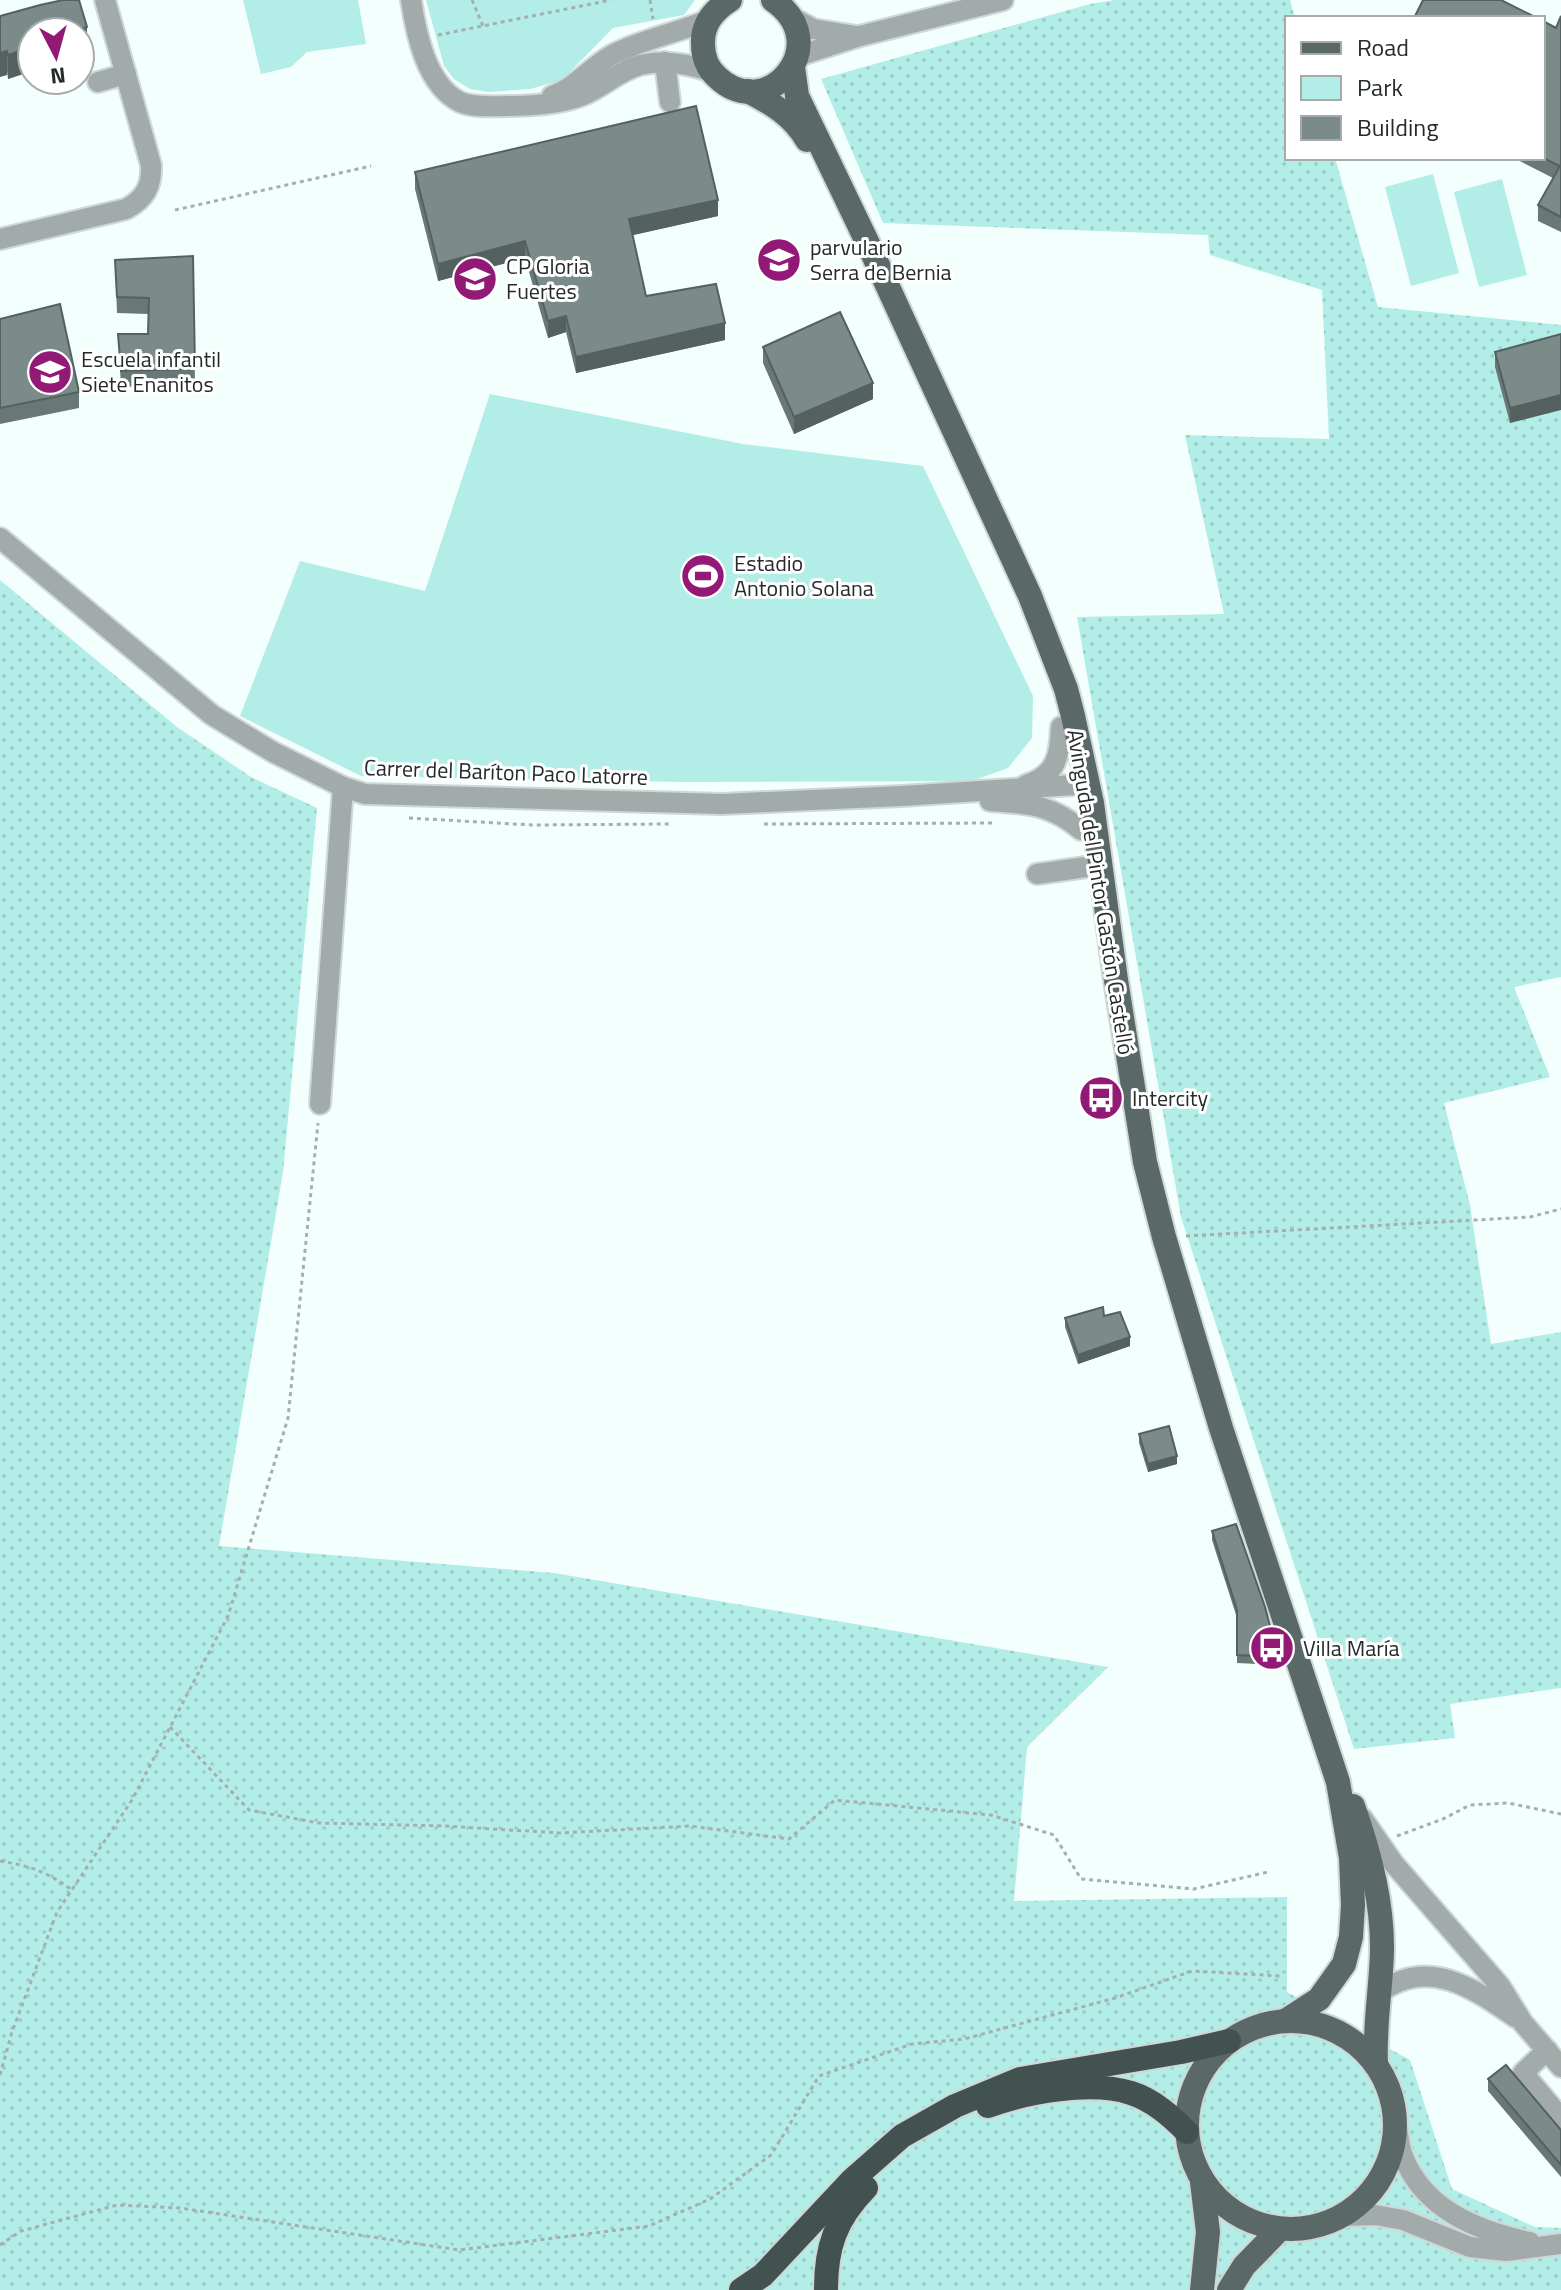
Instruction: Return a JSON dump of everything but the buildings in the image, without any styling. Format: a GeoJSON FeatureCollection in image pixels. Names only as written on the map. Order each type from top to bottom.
{"type":"FeatureCollection","features":[{"type":"Feature","properties":{"kind":"highway"},"geometry":{"type":"LineString","coordinates":[[741,2290],[763,2275],[852,2180],[902,2136],[955,2106],[1020,2079],[1229,2041]]}},
{"type":"Feature","properties":{"kind":"highway"},"geometry":{"type":"LineString","coordinates":[[826,2290],[826,2259],[833,2236],[860,2194],[883,2169],[909,2149],[938,2128],[968,2113],[1002,2101],[1048,2092],[1102,2088],[1129,2092],[1151,2102],[1187,2132]]}},
{"type":"Feature","properties":{"kind":"main road"},"geometry":{"type":"LineString","coordinates":[[773,0],[791,17]]}},
{"type":"Feature","properties":{"kind":"main road"},"geometry":{"type":"LineString","coordinates":[[712,72],[703,52],[704,30],[719,7]]}},
{"type":"Feature","properties":{"kind":"main road","name":"Avinguda del Pintor Gastón Castelló"},"geometry":{"type":"LineString","coordinates":[[791,17],[798,33],[795,62],[797,96],[871,250],[1040,623],[1066,689],[1092,803],[1086,867],[1101,984],[1132,1170],[1167,1285],[1221,1428],[1344,1791],[1372,1864],[1382,1952],[1376,2064]]}},
{"type":"Feature","properties":{"kind":"main road"},"geometry":{"type":"LineString","coordinates":[[748,91],[774,86],[795,62]]}},
{"type":"Feature","properties":{"kind":"main road","name":"Avinguda del Pintor Gastón Castelló"},"geometry":{"type":"LineString","coordinates":[[712,72],[728,86],[748,91],[785,112],[799,126],[993,546],[1050,685],[1074,785],[1081,789],[1145,1162],[1221,1428]]}},
{"type":"Feature","properties":{"kind":"main road","name":"Avinguda del Pintor Gastón Castelló"},"geometry":{"type":"LineString","coordinates":[[1285,2021],[1319,1999],[1331,1985],[1344,1964],[1351,1937],[1353,1880],[1344,1791]]}},
{"type":"Feature","properties":{"kind":"main road"},"geometry":{"type":"LineString","coordinates":[[1285,2021],[1306,2022],[1336,2031],[1362,2048],[1387,2082],[1394,2103],[1396,2125],[1394,2147],[1387,2168],[1361,2204],[1323,2225],[1302,2229],[1280,2229],[1257,2224],[1235,2214],[1216,2199],[1191,2157],[1187,2132],[1187,2115],[1196,2081],[1216,2053],[1229,2041],[1255,2027],[1285,2021]]}},
{"type":"Feature","properties":{"kind":"main road"},"geometry":{"type":"LineString","coordinates":[[1202,2179],[1208,2232],[1202,2290]]}},
{"type":"Feature","properties":{"kind":"main road"},"geometry":{"type":"LineString","coordinates":[[1229,2290],[1244,2266],[1280,2229]]}},
{"type":"Feature","properties":{"kind":"street"},"geometry":{"type":"LineString","coordinates":[[0,239],[126,209],[144,196],[150,185],[151,165],[105,0]]}},
{"type":"Feature","properties":{"kind":"street"},"geometry":{"type":"LineString","coordinates":[[411,0],[425,55],[435,77],[444,90],[460,102],[481,106],[520,106],[574,99],[638,66],[665,62],[692,65],[712,72]]}},
{"type":"Feature","properties":{"kind":"street"},"geometry":{"type":"LineString","coordinates":[[795,62],[860,36],[1003,0]]}},
{"type":"Feature","properties":{"kind":"street"},"geometry":{"type":"LineString","coordinates":[[520,106],[561,93],[593,66],[719,7]]}},
{"type":"Feature","properties":{"kind":"street"},"geometry":{"type":"LineString","coordinates":[[791,17],[813,29],[860,36]]}},
{"type":"Feature","properties":{"kind":"street"},"geometry":{"type":"LineString","coordinates":[[665,62],[670,102]]}},
{"type":"Feature","properties":{"kind":"street"},"geometry":{"type":"LineString","coordinates":[[98,82],[126,74]]}},
{"type":"Feature","properties":{"kind":"street","name":"Carrer del Baríton Paco Latorre"},"geometry":{"type":"LineString","coordinates":[[0,538],[212,715],[273,752],[343,787],[365,794],[719,804],[1074,785]]}},
{"type":"Feature","properties":{"kind":"street","name":"Avinguda del Pintor Gastón Castelló"},"geometry":{"type":"LineString","coordinates":[[1015,789],[1035,782],[1050,771],[1060,753],[1061,727]]}},
{"type":"Feature","properties":{"kind":"street"},"geometry":{"type":"LineString","coordinates":[[320,1104],[343,787]]}},
{"type":"Feature","properties":{"kind":"street","name":"Carrer del Baríton Paco Latorre"},"geometry":{"type":"LineString","coordinates":[[902,796],[1036,804],[1062,815],[1088,833]]}},
{"type":"Feature","properties":{"kind":"street"},"geometry":{"type":"LineString","coordinates":[[1037,874],[1086,867]]}},
{"type":"Feature","properties":{"kind":"street","name":"Avinguda del Pintor Gastón Castelló"},"geometry":{"type":"LineString","coordinates":[[1344,1791],[1394,1864],[1500,1986],[1523,2023],[1561,2067]]}},
{"type":"Feature","properties":{"kind":"street","name":"Avinguda del Pintor Gastón Castelló"},"geometry":{"type":"LineString","coordinates":[[1378,1994],[1407,1978],[1442,1978],[1464,1984],[1523,2023]]}},
{"type":"Feature","properties":{"kind":"street"},"geometry":{"type":"LineString","coordinates":[[1547,2050],[1523,2073],[1561,2118]]}},
{"type":"Feature","properties":{"kind":"street"},"geometry":{"type":"LineString","coordinates":[[1396,2125],[1403,2156],[1416,2178],[1441,2205],[1473,2227],[1500,2236],[1551,2244]]}},
{"type":"Feature","properties":{"kind":"street"},"geometry":{"type":"LineString","coordinates":[[1343,2216],[1375,2215],[1403,2220],[1470,2247],[1506,2251],[1551,2244]]}},
{"type":"Feature","properties":{"kind":"path"},"geometry":{"type":"LineString","coordinates":[[472,0],[483,26]]}},
{"type":"Feature","properties":{"kind":"path"},"geometry":{"type":"LineString","coordinates":[[434,36],[611,0]]}},
{"type":"Feature","properties":{"kind":"path"},"geometry":{"type":"LineString","coordinates":[[650,0],[653,23]]}},
{"type":"Feature","properties":{"kind":"path"},"geometry":{"type":"LineString","coordinates":[[175,210],[371,166]]}},
{"type":"Feature","properties":{"kind":"path"},"geometry":{"type":"LineString","coordinates":[[409,818],[532,825],[682,824]]}},
{"type":"Feature","properties":{"kind":"path"},"geometry":{"type":"LineString","coordinates":[[760,824],[994,823]]}},
{"type":"Feature","properties":{"kind":"path"},"geometry":{"type":"LineString","coordinates":[[0,2075],[3,2056],[57,1912],[132,1800],[228,1616],[288,1418],[320,1104]]}},
{"type":"Feature","properties":{"kind":"path"},"geometry":{"type":"LineString","coordinates":[[1164,1237],[1530,1217],[1561,1209]]}},
{"type":"Feature","properties":{"kind":"path"},"geometry":{"type":"LineString","coordinates":[[170,1727],[249,1810],[319,1823],[560,1833],[690,1826],[789,1839],[835,1800],[991,1815],[1054,1835],[1081,1879],[1194,1889],[1268,1872]]}},
{"type":"Feature","properties":{"kind":"path"},"geometry":{"type":"LineString","coordinates":[[1379,1843],[1443,1819],[1470,1805],[1508,1803],[1561,1814]]}},
{"type":"Feature","properties":{"kind":"path"},"geometry":{"type":"LineString","coordinates":[[0,1861],[31,1866],[53,1876],[72,1890]]}},
{"type":"Feature","properties":{"kind":"path"},"geometry":{"type":"LineString","coordinates":[[0,2245],[21,2231],[117,2205],[180,2208],[459,2250],[649,2226],[710,2199],[771,2155],[819,2076],[912,2044],[964,2039],[1115,1998],[1192,1971],[1281,1976]]}},
{"type":"Feature","properties":{"kind":"green space"},"geometry":{"type":"Polygon","coordinates":[[[243,0],[358,0],[366,44],[307,52],[291,67],[261,74],[243,0]]]}},
{"type":"Feature","properties":{"kind":"green space"},"geometry":{"type":"Polygon","coordinates":[[[426,0],[695,0],[684,15],[613,28],[562,80],[530,89],[489,92],[470,89],[454,79],[444,66],[426,0]]]}},
{"type":"Feature","properties":{"kind":"green space"},"geometry":{"type":"Polygon","coordinates":[[[1115,0],[1290,0],[1294,16],[1285,16],[1285,160],[1336,160],[1378,307],[1561,325],[1561,977],[1514,987],[1550,1077],[1444,1103],[1470,1205],[1491,1344],[1561,1332],[1561,1688],[1450,1704],[1455,1738],[1354,1749],[1181,1217],[1077,617],[1224,614],[1185,435],[1329,439],[1322,290],[1210,255],[1208,235],[883,223],[821,79],[1090,4],[1115,0]]]}},
{"type":"Feature","properties":{"kind":"green space"},"geometry":{"type":"Polygon","coordinates":[[[1433,174],[1459,273],[1411,286],[1385,187],[1433,174]]]}},
{"type":"Feature","properties":{"kind":"green space"},"geometry":{"type":"Polygon","coordinates":[[[1502,179],[1527,275],[1479,287],[1454,192],[1502,179]]]}},
{"type":"Feature","properties":{"kind":"green space","name":"Estadio Antonio Solana"},"geometry":{"type":"Polygon","coordinates":[[[490,394],[743,444],[923,466],[1033,696],[1032,738],[1008,768],[972,781],[683,782],[361,776],[240,716],[300,561],[425,591],[490,394]]]}},
{"type":"Feature","properties":{"kind":"green space"},"geometry":{"type":"Polygon","coordinates":[[[0,580],[177,727],[251,777],[317,808],[283,1172],[219,1546],[554,1573],[1108,1667],[1027,1747],[1014,1901],[1287,1897],[1287,1992],[1410,2060],[1452,2189],[1535,2227],[1561,2228],[1561,2290],[0,2290],[0,580]]]}},
{"type":"Feature","properties":{"kind":"place","name":"parvulario Serra de Bernia"},"geometry":{"type":"Point","coordinates":[779,260]}},
{"type":"Feature","properties":{"kind":"place","name":"CP Gloria Fuertes"},"geometry":{"type":"Point","coordinates":[475,279]}},
{"type":"Feature","properties":{"kind":"place","name":"Escuela infantil Siete Enanitos"},"geometry":{"type":"Point","coordinates":[50,372]}},
{"type":"Feature","properties":{"kind":"place","name":"Estadio Antonio Solana"},"geometry":{"type":"Point","coordinates":[703,576]}},
{"type":"Feature","properties":{"kind":"place","name":"Intercity"},"geometry":{"type":"Point","coordinates":[1101,1098]}},
{"type":"Feature","properties":{"kind":"place","name":"Villa María"},"geometry":{"type":"Point","coordinates":[1272,1648]}}]}
